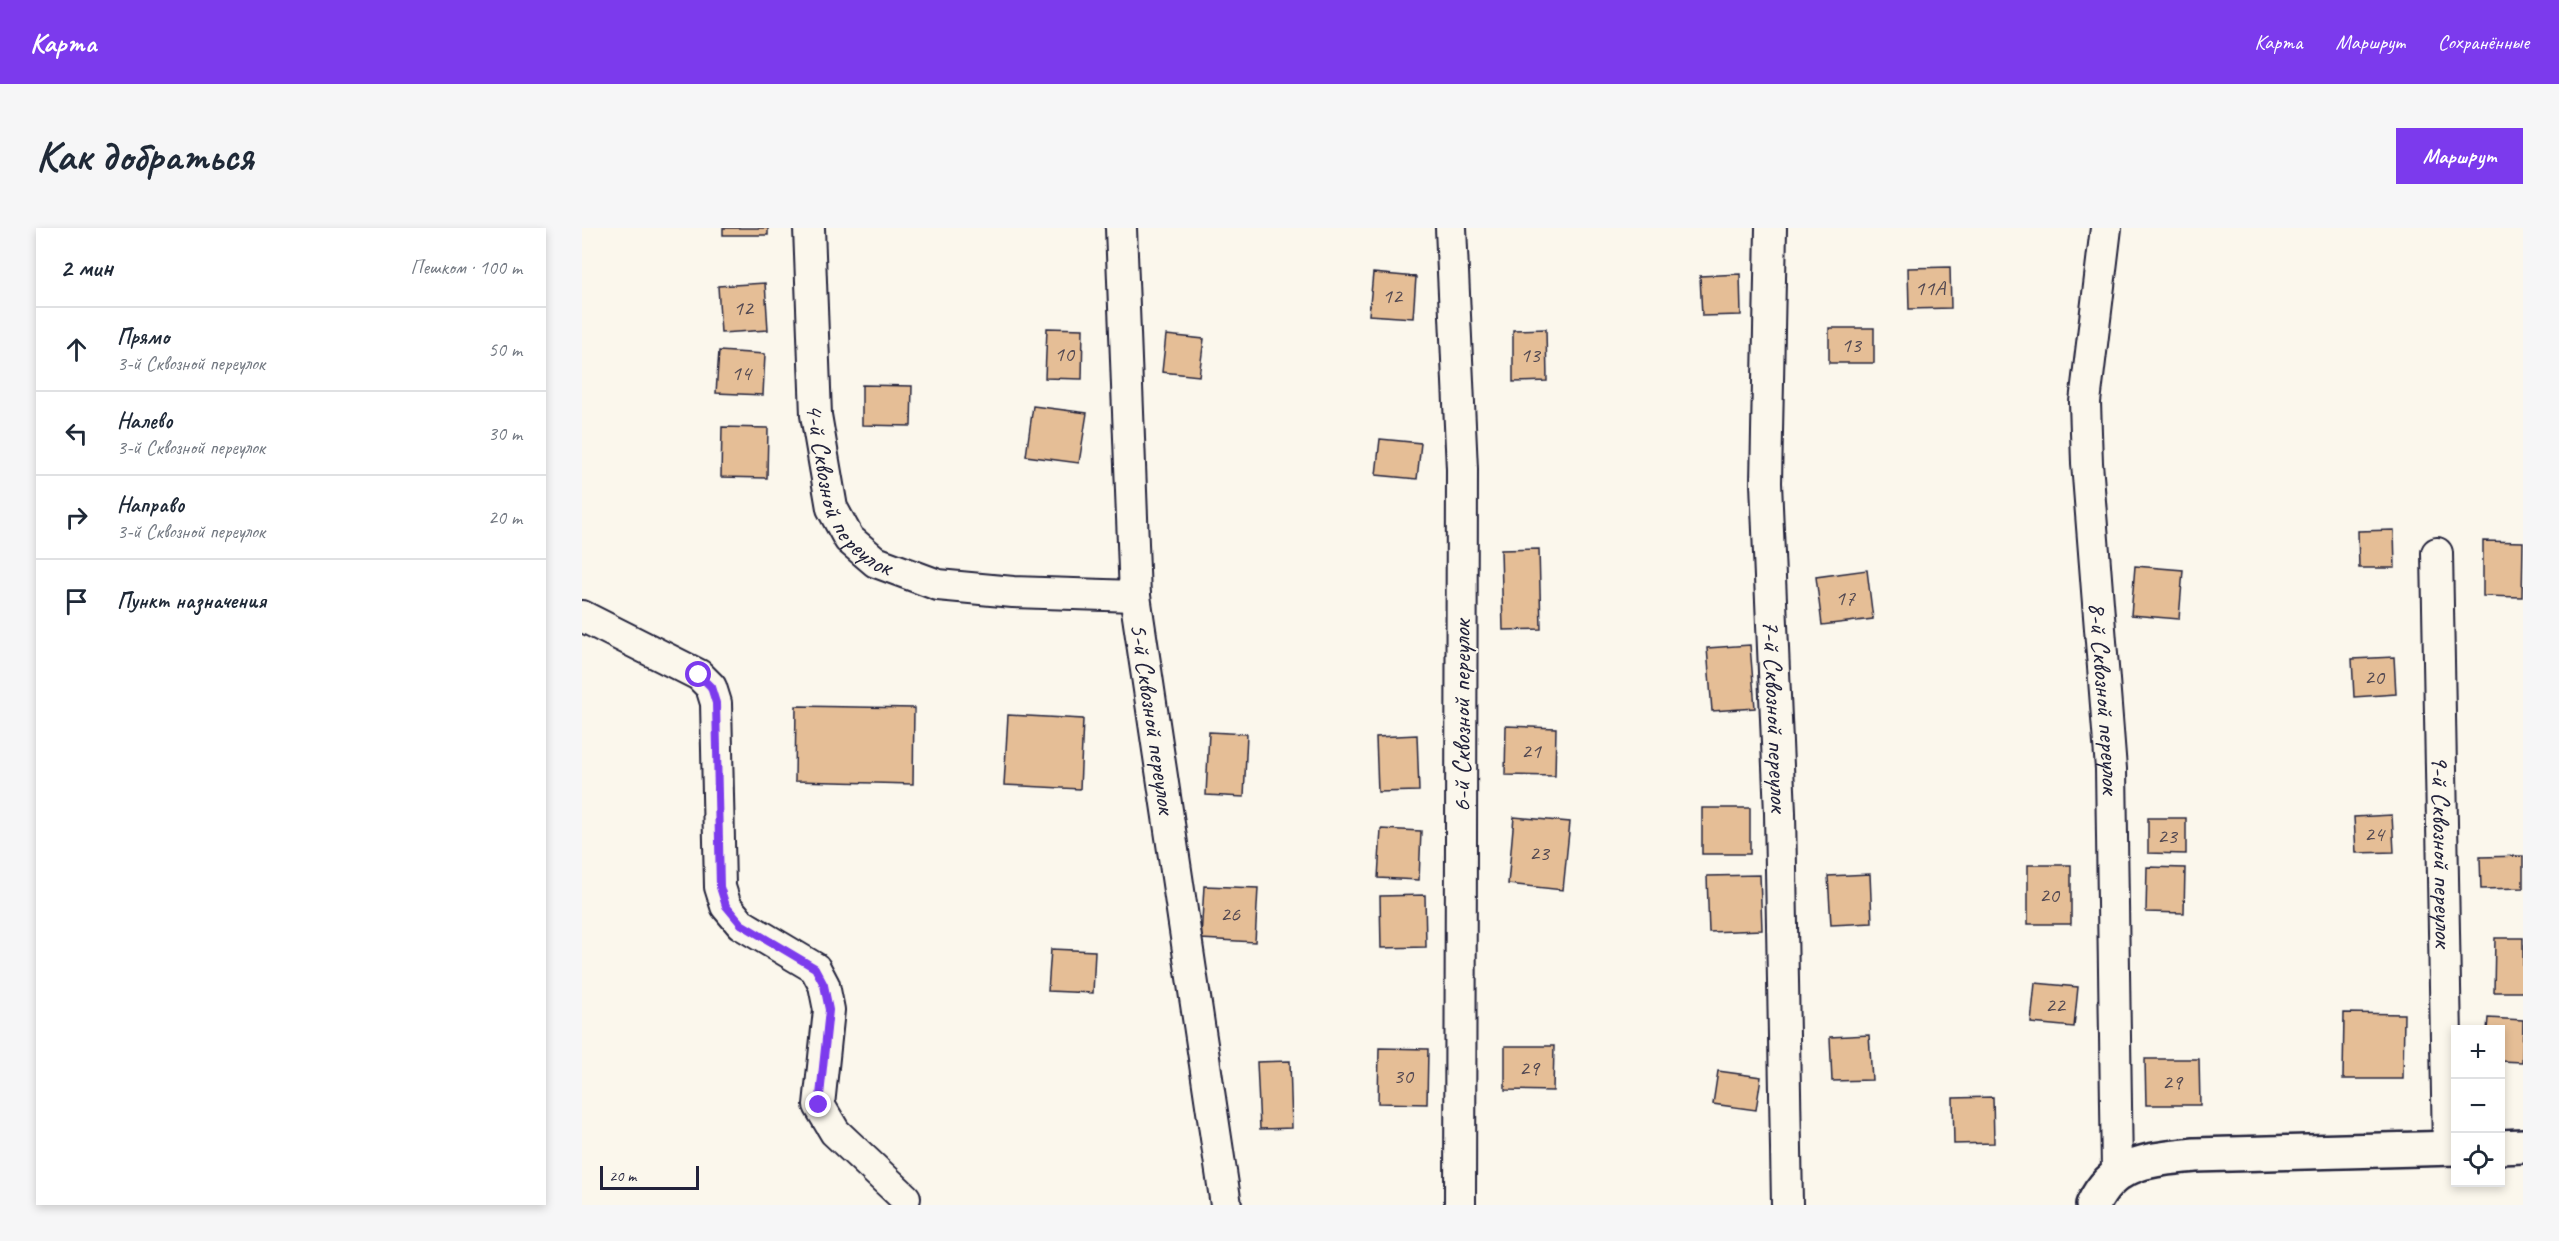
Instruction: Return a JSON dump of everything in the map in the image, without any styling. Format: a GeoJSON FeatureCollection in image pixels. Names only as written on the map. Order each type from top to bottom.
{"type":"FeatureCollection","features":[{"type":"Feature","properties":{"kind":"street","name":"4-й Сквозной переулок"},"geometry":{"type":"LineString","coordinates":[[808,228],[816,415],[832,508],[849,539],[876,562],[938,585],[1013,592],[1135,596]]}},
{"type":"Feature","properties":{"kind":"street","name":"5-й Сквозной переулок"},"geometry":{"type":"LineString","coordinates":[[1121,228],[1135,596],[1226,1205]]}},
{"type":"Feature","properties":{"kind":"street","name":"6-й Сквозной переулок"},"geometry":{"type":"LineString","coordinates":[[1451,228],[1462,469],[1460,1205]]}},
{"type":"Feature","properties":{"kind":"street","name":"7-й Сквозной переулок"},"geometry":{"type":"LineString","coordinates":[[1771,228],[1766,483],[1780,813],[1787,1204]]}},
{"type":"Feature","properties":{"kind":"street","name":"8-й Сквозной переулок"},"geometry":{"type":"LineString","coordinates":[[2106,228],[2085,402],[2087,463],[2111,769],[2117,1171]]}},
{"type":"Feature","properties":{"kind":"street","name":"9-й Сквозной переулок"},"geometry":{"type":"LineString","coordinates":[[2437,554],[2452,1133]]}},
{"type":"Feature","properties":{"kind":"street"},"geometry":{"type":"LineString","coordinates":[[582,616],[699,675],[711,687],[716,703],[720,887],[726,906],[741,924],[815,968],[824,985],[829,1010],[819,1105],[836,1132],[905,1198]]}},
{"type":"Feature","properties":{"kind":"street"},"geometry":{"type":"LineString","coordinates":[[2505,1147],[2523,1146]]}},
{"type":"Feature","properties":{"kind":"street"},"geometry":{"type":"LineString","coordinates":[[2093,1205],[2117,1171],[2154,1159],[2195,1155],[2451,1148]]}},
{"type":"Feature","properties":{"kind":"building"},"geometry":{"type":"Polygon","coordinates":[[[723,228],[768,228],[768,235],[723,235],[723,228]]]}},
{"type":"Feature","properties":{"kind":"building"},"geometry":{"type":"Polygon","coordinates":[[[1950,267],[1951,308],[1909,309],[1908,268],[1950,267]]]}},
{"type":"Feature","properties":{"kind":"building"},"geometry":{"type":"Polygon","coordinates":[[[1373,273],[1416,277],[1413,318],[1369,315],[1373,273]]]}},
{"type":"Feature","properties":{"kind":"building"},"geometry":{"type":"Polygon","coordinates":[[[1740,274],[1741,315],[1702,316],[1700,276],[1740,274]]]}},
{"type":"Feature","properties":{"kind":"building"},"geometry":{"type":"Polygon","coordinates":[[[765,283],[768,330],[721,333],[718,286],[765,283]]]}},
{"type":"Feature","properties":{"kind":"building"},"geometry":{"type":"Polygon","coordinates":[[[1047,328],[1083,329],[1082,379],[1045,378],[1047,328]]]}},
{"type":"Feature","properties":{"kind":"building"},"geometry":{"type":"Polygon","coordinates":[[[1829,328],[1874,328],[1874,363],[1829,363],[1829,328]]]}},
{"type":"Feature","properties":{"kind":"building"},"geometry":{"type":"Polygon","coordinates":[[[1546,329],[1547,381],[1513,382],[1513,330],[1546,329]]]}},
{"type":"Feature","properties":{"kind":"building"},"geometry":{"type":"Polygon","coordinates":[[[1166,335],[1204,339],[1199,376],[1162,372],[1166,335]]]}},
{"type":"Feature","properties":{"kind":"building"},"geometry":{"type":"Polygon","coordinates":[[[719,351],[765,354],[763,395],[716,393],[719,351]]]}},
{"type":"Feature","properties":{"kind":"building"},"geometry":{"type":"Polygon","coordinates":[[[862,385],[912,386],[911,426],[862,425],[862,385]]]}},
{"type":"Feature","properties":{"kind":"building"},"geometry":{"type":"Polygon","coordinates":[[[1033,406],[1087,413],[1079,463],[1026,456],[1033,406]]]}},
{"type":"Feature","properties":{"kind":"building"},"geometry":{"type":"Polygon","coordinates":[[[722,427],[768,428],[767,478],[721,477],[722,427]]]}},
{"type":"Feature","properties":{"kind":"building"},"geometry":{"type":"Polygon","coordinates":[[[1380,439],[1421,443],[1417,479],[1376,475],[1380,439]]]}},
{"type":"Feature","properties":{"kind":"building"},"geometry":{"type":"Polygon","coordinates":[[[2394,530],[2395,568],[2359,568],[2358,531],[2394,530]]]}},
{"type":"Feature","properties":{"kind":"building"},"geometry":{"type":"Polygon","coordinates":[[[2483,541],[2523,542],[2522,597],[2483,596],[2483,541]]]}},
{"type":"Feature","properties":{"kind":"building"},"geometry":{"type":"Polygon","coordinates":[[[1539,549],[1541,629],[1503,630],[1501,550],[1539,549]]]}},
{"type":"Feature","properties":{"kind":"building"},"geometry":{"type":"Polygon","coordinates":[[[2135,566],[2183,570],[2179,619],[2131,615],[2135,566]]]}},
{"type":"Feature","properties":{"kind":"building"},"geometry":{"type":"Polygon","coordinates":[[[1867,570],[1873,619],[1822,625],[1816,577],[1867,570]]]}},
{"type":"Feature","properties":{"kind":"building"},"geometry":{"type":"Polygon","coordinates":[[[1750,645],[1755,708],[1712,711],[1707,648],[1750,645]]]}},
{"type":"Feature","properties":{"kind":"building"},"geometry":{"type":"Polygon","coordinates":[[[2394,657],[2396,694],[2354,697],[2352,659],[2394,657]]]}},
{"type":"Feature","properties":{"kind":"building"},"geometry":{"type":"Polygon","coordinates":[[[796,706],[914,708],[913,784],[795,781],[796,706]]]}},
{"type":"Feature","properties":{"kind":"building"},"geometry":{"type":"Polygon","coordinates":[[[1008,715],[1083,719],[1080,789],[1004,785],[1008,715]]]}},
{"type":"Feature","properties":{"kind":"building"},"geometry":{"type":"Polygon","coordinates":[[[1506,726],[1556,728],[1555,776],[1505,775],[1506,726]]]}},
{"type":"Feature","properties":{"kind":"building"},"geometry":{"type":"Polygon","coordinates":[[[1209,732],[1247,734],[1244,797],[1206,795],[1209,732]]]}},
{"type":"Feature","properties":{"kind":"building"},"geometry":{"type":"Polygon","coordinates":[[[1417,735],[1419,791],[1378,792],[1376,737],[1417,735]]]}},
{"type":"Feature","properties":{"kind":"building"},"geometry":{"type":"Polygon","coordinates":[[[1702,808],[1750,808],[1750,854],[1702,854],[1702,808]]]}},
{"type":"Feature","properties":{"kind":"building"},"geometry":{"type":"Polygon","coordinates":[[[2392,815],[2394,852],[2356,853],[2354,817],[2392,815]]]}},
{"type":"Feature","properties":{"kind":"building"},"geometry":{"type":"Polygon","coordinates":[[[1514,817],[1570,822],[1563,890],[1508,884],[1514,817]]]}},
{"type":"Feature","properties":{"kind":"building"},"geometry":{"type":"Polygon","coordinates":[[[2148,818],[2186,818],[2186,854],[2148,853],[2148,818]]]}},
{"type":"Feature","properties":{"kind":"building"},"geometry":{"type":"Polygon","coordinates":[[[1381,829],[1421,831],[1419,880],[1378,878],[1381,829]]]}},
{"type":"Feature","properties":{"kind":"building"},"geometry":{"type":"Polygon","coordinates":[[[2523,856],[2523,888],[2481,889],[2480,857],[2523,856]]]}},
{"type":"Feature","properties":{"kind":"building"},"geometry":{"type":"Polygon","coordinates":[[[2028,865],[2071,865],[2071,924],[2028,924],[2028,865]]]}},
{"type":"Feature","properties":{"kind":"building"},"geometry":{"type":"Polygon","coordinates":[[[2147,867],[2185,868],[2184,913],[2146,912],[2147,867]]]}},
{"type":"Feature","properties":{"kind":"building"},"geometry":{"type":"Polygon","coordinates":[[[1870,874],[1872,923],[1831,925],[1828,876],[1870,874]]]}},
{"type":"Feature","properties":{"kind":"building"},"geometry":{"type":"Polygon","coordinates":[[[1760,875],[1762,930],[1709,932],[1707,876],[1760,875]]]}},
{"type":"Feature","properties":{"kind":"building"},"geometry":{"type":"Polygon","coordinates":[[[1204,886],[1258,888],[1255,942],[1201,939],[1204,886]]]}},
{"type":"Feature","properties":{"kind":"building"},"geometry":{"type":"Polygon","coordinates":[[[1425,895],[1426,947],[1381,948],[1380,896],[1425,895]]]}},
{"type":"Feature","properties":{"kind":"building"},"geometry":{"type":"Polygon","coordinates":[[[2495,938],[2523,938],[2523,992],[2494,992],[2495,938]]]}},
{"type":"Feature","properties":{"kind":"building"},"geometry":{"type":"Polygon","coordinates":[[[1051,949],[1095,951],[1093,993],[1048,991],[1051,949]]]}},
{"type":"Feature","properties":{"kind":"building"},"geometry":{"type":"Polygon","coordinates":[[[2035,983],[2078,987],[2074,1027],[2031,1023],[2035,983]]]}},
{"type":"Feature","properties":{"kind":"building"},"geometry":{"type":"Polygon","coordinates":[[[2344,1013],[2404,1014],[2403,1079],[2343,1079],[2344,1013]]]}},
{"type":"Feature","properties":{"kind":"building"},"geometry":{"type":"Polygon","coordinates":[[[2488,1018],[2523,1020],[2522,1062],[2505,1061],[2505,1025],[2487,1025],[2488,1018]]]}},
{"type":"Feature","properties":{"kind":"building"},"geometry":{"type":"Polygon","coordinates":[[[1869,1035],[1872,1080],[1832,1081],[1830,1037],[1869,1035]]]}},
{"type":"Feature","properties":{"kind":"building"},"geometry":{"type":"Polygon","coordinates":[[[1505,1046],[1554,1046],[1553,1091],[1505,1090],[1505,1046]]]}},
{"type":"Feature","properties":{"kind":"building"},"geometry":{"type":"Polygon","coordinates":[[[1379,1048],[1428,1049],[1427,1104],[1378,1103],[1379,1048]]]}},
{"type":"Feature","properties":{"kind":"building"},"geometry":{"type":"Polygon","coordinates":[[[2145,1059],[2199,1059],[2200,1105],[2146,1105],[2145,1059]]]}},
{"type":"Feature","properties":{"kind":"building"},"geometry":{"type":"Polygon","coordinates":[[[1290,1061],[1292,1128],[1260,1129],[1257,1062],[1290,1061]]]}},
{"type":"Feature","properties":{"kind":"building"},"geometry":{"type":"Polygon","coordinates":[[[1718,1071],[1761,1077],[1756,1110],[1713,1104],[1718,1071]]]}},
{"type":"Feature","properties":{"kind":"building"},"geometry":{"type":"Polygon","coordinates":[[[1993,1097],[1994,1143],[1954,1144],[1953,1098],[1993,1097]]]}},
{"type":"Feature","properties":{"kind":"route"},"geometry":{"type":"LineString","coordinates":[[699,675],[711,687],[716,703],[720,887],[726,906],[741,924],[815,968],[824,985],[829,1010],[819,1105]]}}]}
